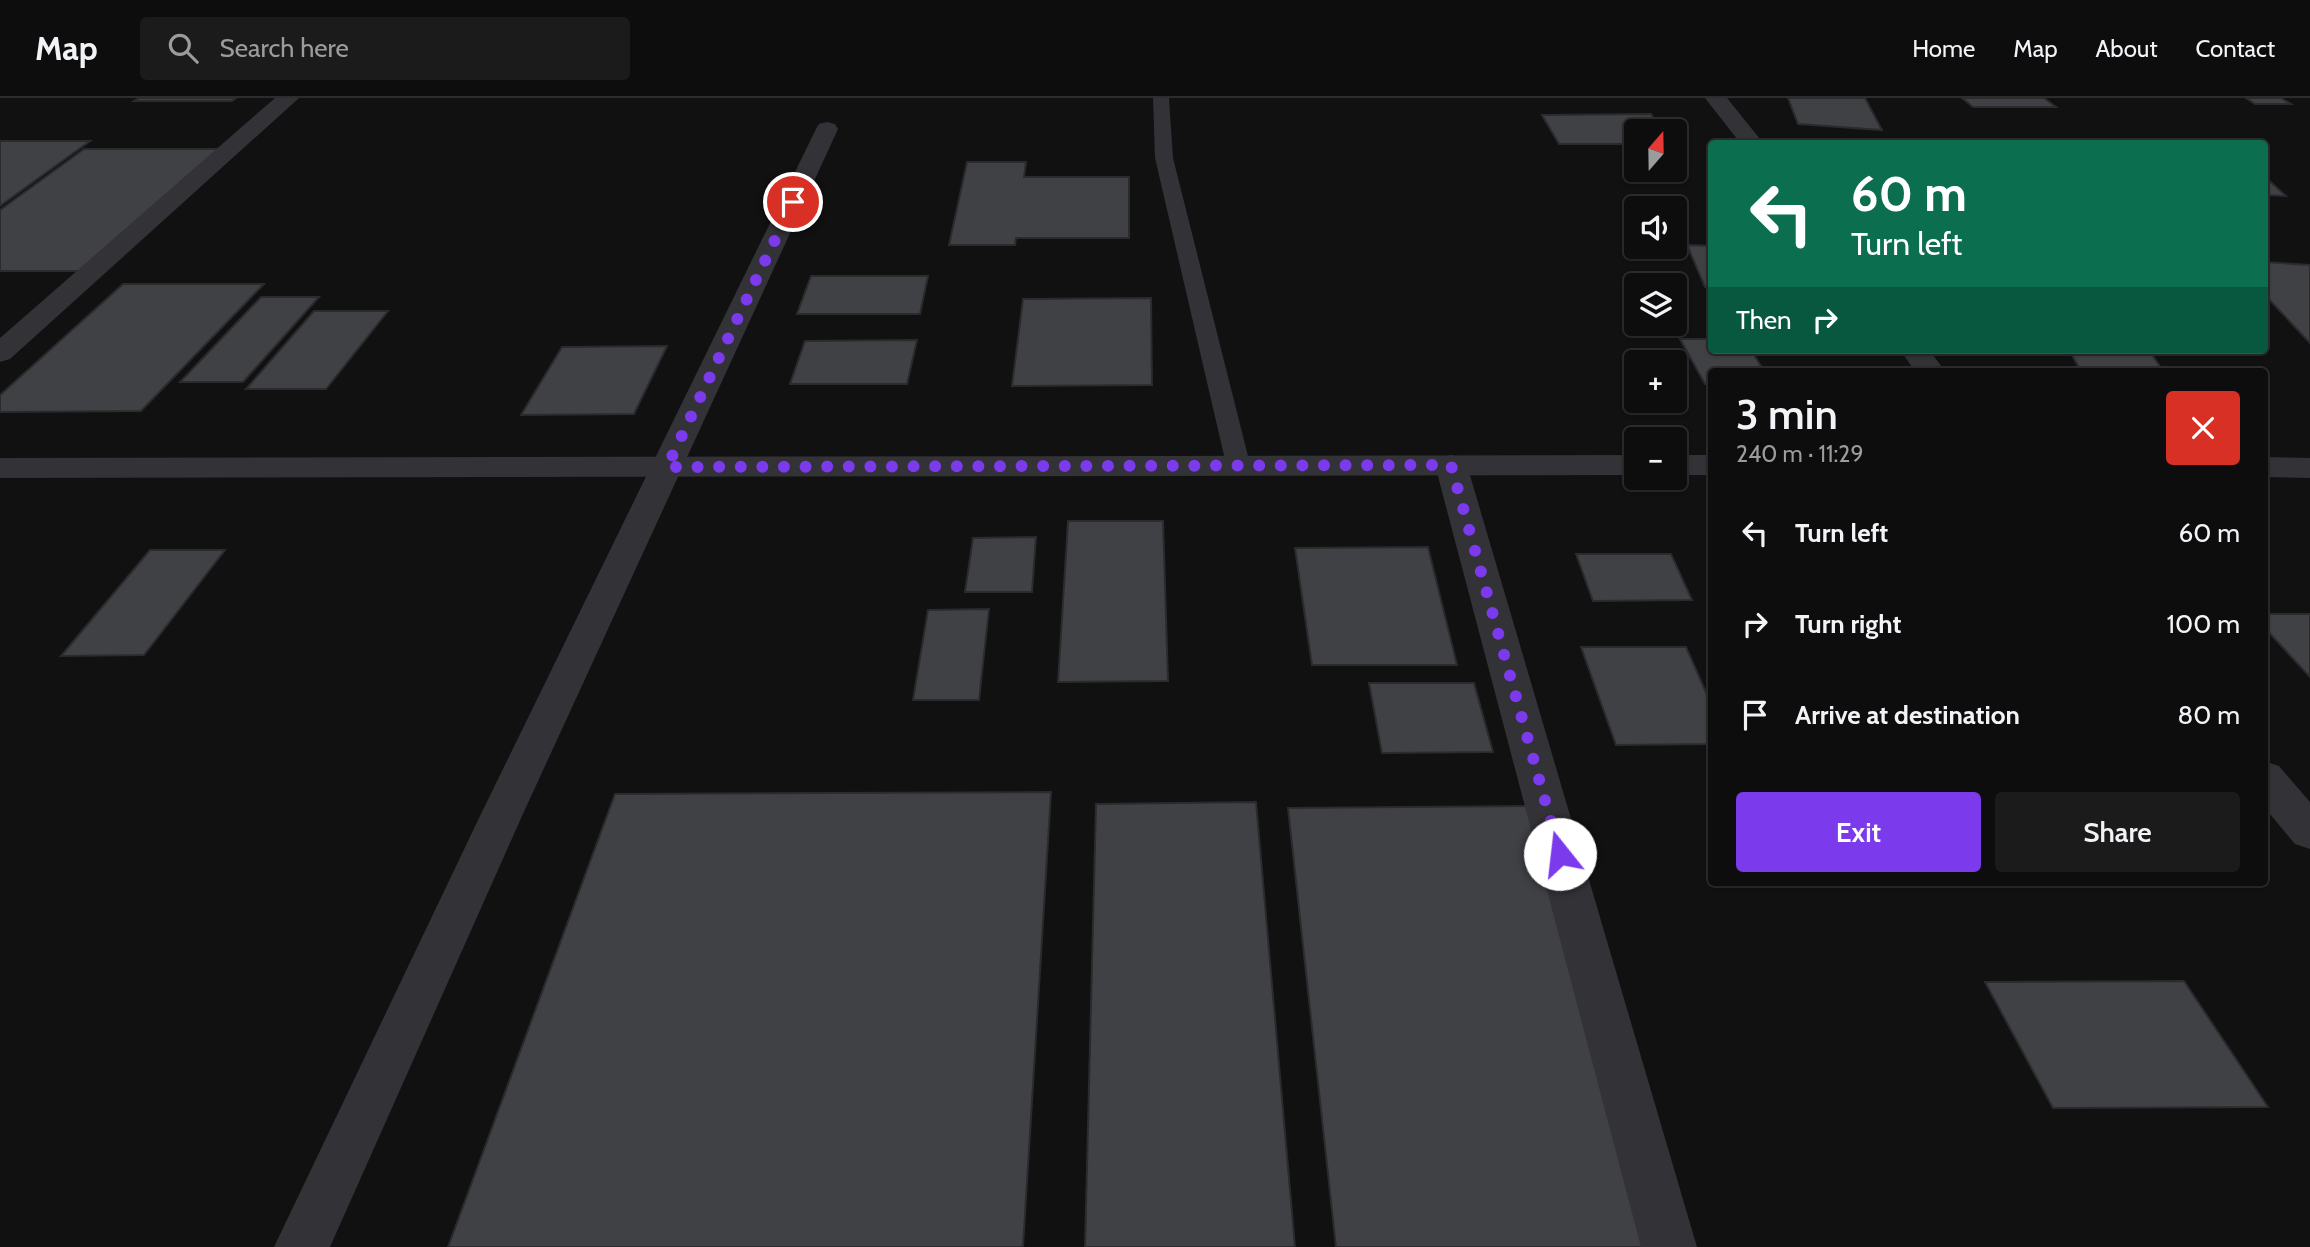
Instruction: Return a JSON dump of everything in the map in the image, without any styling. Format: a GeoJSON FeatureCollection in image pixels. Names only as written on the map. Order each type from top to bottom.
{"type":"FeatureCollection","features":[{"type":"Feature","properties":{"kind":"street"},"geometry":{"type":"LineString","coordinates":[[0,353],[288,98]]}},
{"type":"Feature","properties":{"kind":"street"},"geometry":{"type":"LineString","coordinates":[[1716,98],[1750,140]]}},
{"type":"Feature","properties":{"kind":"street"},"geometry":{"type":"LineString","coordinates":[[302,1247],[501,816],[827,129]]}},
{"type":"Feature","properties":{"kind":"street"},"geometry":{"type":"LineString","coordinates":[[1917,354],[1928,368]]}},
{"type":"Feature","properties":{"kind":"street"},"geometry":{"type":"LineString","coordinates":[[1451,465],[1669,1247]]}},
{"type":"Feature","properties":{"kind":"street"},"geometry":{"type":"LineString","coordinates":[[0,468],[1624,465]]}},
{"type":"Feature","properties":{"kind":"street"},"geometry":{"type":"LineString","coordinates":[[1687,465],[1708,465]]}},
{"type":"Feature","properties":{"kind":"street"},"geometry":{"type":"LineString","coordinates":[[2268,467],[2310,468]]}},
{"type":"Feature","properties":{"kind":"street"},"geometry":{"type":"LineString","coordinates":[[2268,782],[2310,832]]}},
{"type":"Feature","properties":{"kind":"lane"},"geometry":{"type":"LineString","coordinates":[[1161,98],[1164,159],[1238,464]]}},
{"type":"Feature","properties":{"kind":"building"},"geometry":{"type":"Polygon","coordinates":[[[139,98],[236,98],[232,101],[134,101],[139,98]]]}},
{"type":"Feature","properties":{"kind":"building"},"geometry":{"type":"Polygon","coordinates":[[[1788,98],[1865,98],[1882,130],[1798,124],[1788,98]]]}},
{"type":"Feature","properties":{"kind":"building"},"geometry":{"type":"Polygon","coordinates":[[[1962,98],[2044,98],[2056,107],[1973,107],[1962,98]]]}},
{"type":"Feature","properties":{"kind":"building"},"geometry":{"type":"Polygon","coordinates":[[[2246,98],[2281,98],[2291,104],[2255,104],[2246,98]]]}},
{"type":"Feature","properties":{"kind":"building"},"geometry":{"type":"Polygon","coordinates":[[[1651,114],[1654,119],[1624,119],[1624,144],[1559,144],[1542,115],[1651,114]]]}},
{"type":"Feature","properties":{"kind":"building"},"geometry":{"type":"Polygon","coordinates":[[[0,141],[90,141],[0,206],[0,141]]]}},
{"type":"Feature","properties":{"kind":"building"},"geometry":{"type":"Polygon","coordinates":[[[84,149],[224,149],[79,271],[0,271],[0,210],[84,149]]]}},
{"type":"Feature","properties":{"kind":"building"},"geometry":{"type":"Polygon","coordinates":[[[967,162],[1026,162],[1024,177],[1129,177],[1129,238],[1016,238],[1015,245],[949,245],[967,162]]]}},
{"type":"Feature","properties":{"kind":"building"},"geometry":{"type":"Polygon","coordinates":[[[2268,180],[2286,196],[2268,195],[2268,180]]]}},
{"type":"Feature","properties":{"kind":"building"},"geometry":{"type":"Polygon","coordinates":[[[1687,245],[1708,246],[1708,287],[1705,287],[1687,245]]]}},
{"type":"Feature","properties":{"kind":"building"},"geometry":{"type":"Polygon","coordinates":[[[2268,262],[2310,265],[2310,343],[2268,298],[2268,262]]]}},
{"type":"Feature","properties":{"kind":"building"},"geometry":{"type":"Polygon","coordinates":[[[811,276],[928,276],[920,314],[797,314],[811,276]]]}},
{"type":"Feature","properties":{"kind":"building"},"geometry":{"type":"Polygon","coordinates":[[[123,284],[264,284],[141,411],[0,412],[0,395],[123,284]]]}},
{"type":"Feature","properties":{"kind":"building"},"geometry":{"type":"Polygon","coordinates":[[[261,297],[319,297],[243,382],[180,382],[261,297]]]}},
{"type":"Feature","properties":{"kind":"building"},"geometry":{"type":"Polygon","coordinates":[[[1151,298],[1152,385],[1012,386],[1023,299],[1151,298]]]}},
{"type":"Feature","properties":{"kind":"building"},"geometry":{"type":"Polygon","coordinates":[[[314,311],[388,311],[326,389],[246,389],[314,311]]]}},
{"type":"Feature","properties":{"kind":"building"},"geometry":{"type":"Polygon","coordinates":[[[1680,339],[1708,339],[1708,354],[1753,354],[1762,368],[1708,368],[1708,384],[1705,384],[1680,339]]]}},
{"type":"Feature","properties":{"kind":"building"},"geometry":{"type":"Polygon","coordinates":[[[917,340],[907,384],[790,384],[805,341],[917,340]]]}},
{"type":"Feature","properties":{"kind":"building"},"geometry":{"type":"Polygon","coordinates":[[[667,346],[634,414],[521,415],[562,347],[667,346]]]}},
{"type":"Feature","properties":{"kind":"building"},"geometry":{"type":"Polygon","coordinates":[[[2071,354],[2152,354],[2161,368],[2079,368],[2071,354]]]}},
{"type":"Feature","properties":{"kind":"building"},"geometry":{"type":"Polygon","coordinates":[[[1068,521],[1163,521],[1168,681],[1058,682],[1068,521]]]}},
{"type":"Feature","properties":{"kind":"building"},"geometry":{"type":"Polygon","coordinates":[[[1036,537],[1032,592],[965,592],[973,538],[1036,537]]]}},
{"type":"Feature","properties":{"kind":"building"},"geometry":{"type":"Polygon","coordinates":[[[1428,547],[1457,665],[1312,665],[1295,548],[1428,547]]]}},
{"type":"Feature","properties":{"kind":"building"},"geometry":{"type":"Polygon","coordinates":[[[150,550],[225,550],[144,655],[61,656],[150,550]]]}},
{"type":"Feature","properties":{"kind":"building"},"geometry":{"type":"Polygon","coordinates":[[[1576,554],[1671,554],[1692,600],[1593,601],[1576,554]]]}},
{"type":"Feature","properties":{"kind":"building"},"geometry":{"type":"Polygon","coordinates":[[[989,609],[979,700],[913,700],[928,610],[989,609]]]}},
{"type":"Feature","properties":{"kind":"building"},"geometry":{"type":"Polygon","coordinates":[[[2268,614],[2310,614],[2310,677],[2268,631],[2268,614]]]}},
{"type":"Feature","properties":{"kind":"building"},"geometry":{"type":"Polygon","coordinates":[[[1581,647],[1686,647],[1708,697],[1708,744],[1616,745],[1581,647]]]}},
{"type":"Feature","properties":{"kind":"building"},"geometry":{"type":"Polygon","coordinates":[[[1369,683],[1474,683],[1493,752],[1382,753],[1369,683]]]}},
{"type":"Feature","properties":{"kind":"building"},"geometry":{"type":"Polygon","coordinates":[[[1051,792],[1023,1247],[448,1247],[615,794],[1051,792]]]}},
{"type":"Feature","properties":{"kind":"building"},"geometry":{"type":"Polygon","coordinates":[[[1256,802],[1295,1247],[1085,1247],[1096,804],[1256,802]]]}},
{"type":"Feature","properties":{"kind":"building"},"geometry":{"type":"Polygon","coordinates":[[[1529,806],[1652,1247],[1336,1247],[1288,808],[1529,806]]]}},
{"type":"Feature","properties":{"kind":"building"},"geometry":{"type":"Polygon","coordinates":[[[2184,981],[2268,1107],[2053,1108],[1985,982],[2184,981]]]}},
{"type":"Feature","properties":{"kind":"route"},"geometry":{"type":"LineString","coordinates":[[793,202],[667,467],[1451,465],[1560,854]]}}]}
